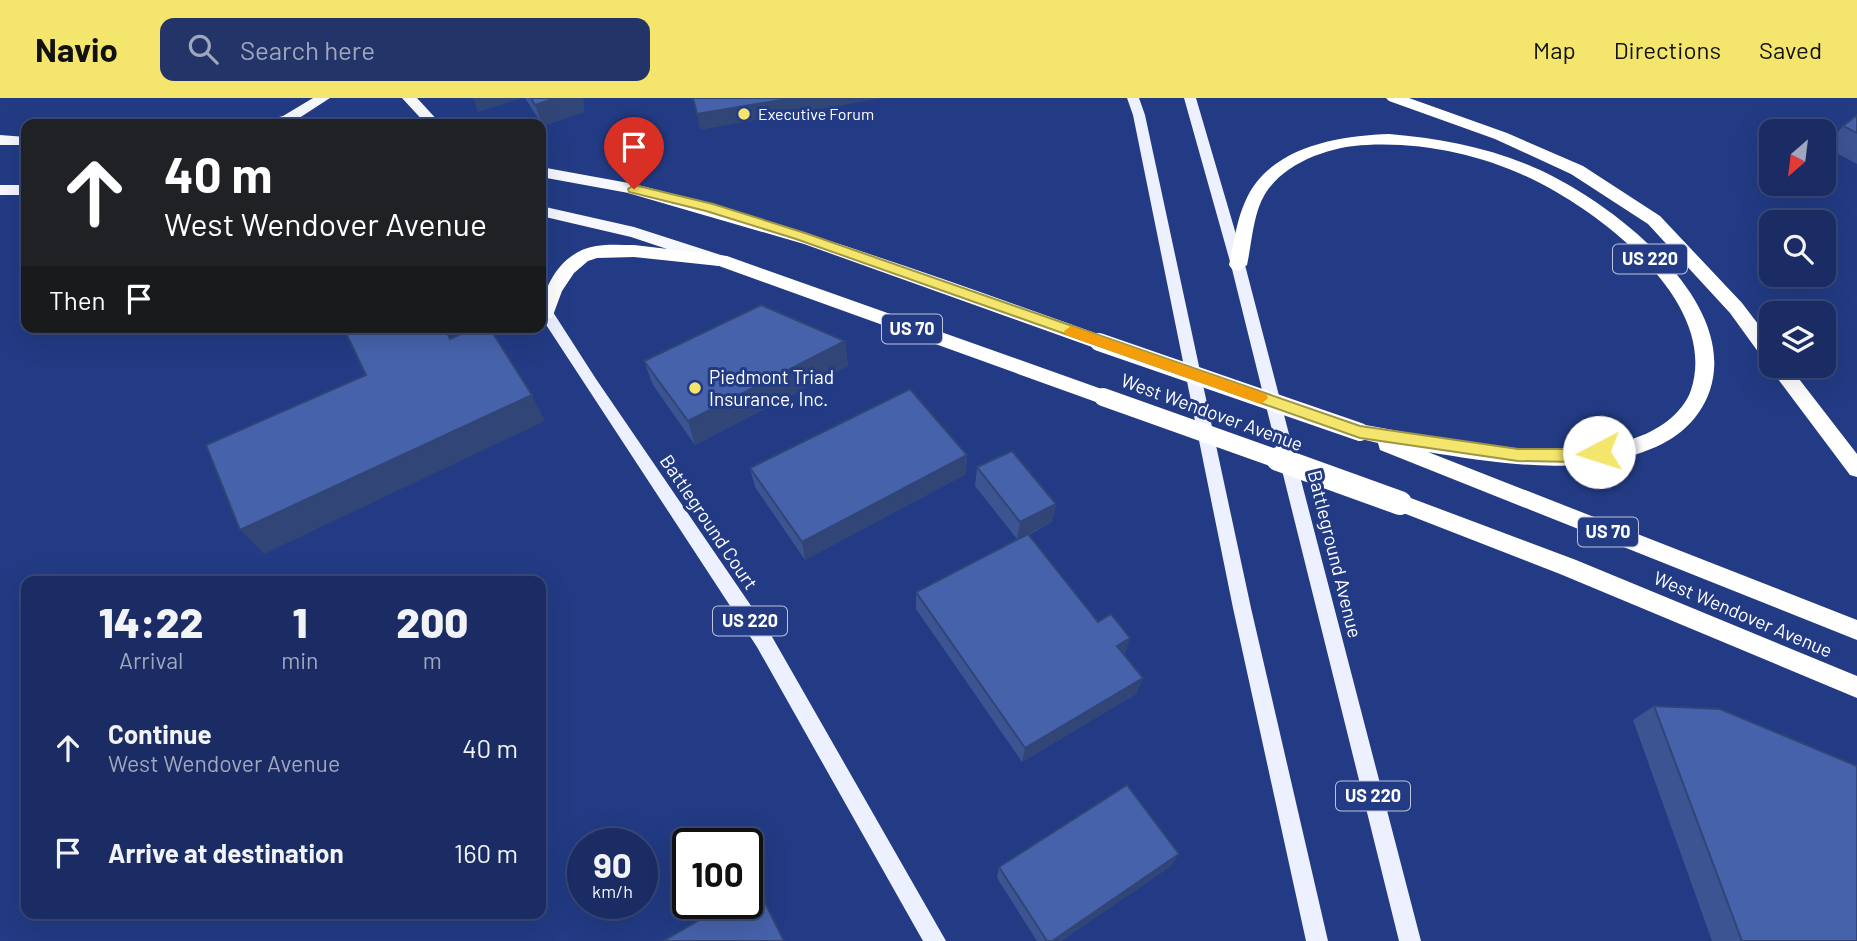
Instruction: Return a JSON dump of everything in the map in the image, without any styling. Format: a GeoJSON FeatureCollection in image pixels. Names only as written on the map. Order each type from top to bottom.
{"type":"FeatureCollection","features":[{"type":"Feature","properties":{"kind":"highway"},"geometry":{"type":"LineString","coordinates":[[288,119],[323,98]]}},
{"type":"Feature","properties":{"kind":"highway"},"geometry":{"type":"LineString","coordinates":[[409,98],[429,119]]}},
{"type":"Feature","properties":{"kind":"highway"},"geometry":{"type":"LineString","coordinates":[[1394,98],[1501,136],[1577,170],[1654,220],[1735,308],[1759,339]]}},
{"type":"Feature","properties":{"kind":"highway","name":"US 220"},"geometry":{"type":"LineString","coordinates":[[1238,265],[1251,211],[1261,186],[1298,158],[1359,139],[1432,144],[1475,153],[1528,171],[1573,196],[1622,233],[1659,267],[1686,300],[1702,336],[1705,363],[1702,388],[1693,411],[1665,435],[1623,449],[1576,456],[1518,455],[1360,432]]}},
{"type":"Feature","properties":{"kind":"highway"},"geometry":{"type":"LineString","coordinates":[[0,140],[21,141]]}},
{"type":"Feature","properties":{"kind":"highway","name":"West Wendover Avenue"},"geometry":{"type":"LineString","coordinates":[[546,171],[708,207],[801,236],[1360,432],[1419,458],[1857,630]]}},
{"type":"Feature","properties":{"kind":"highway"},"geometry":{"type":"LineString","coordinates":[[0,190],[21,190]]}},
{"type":"Feature","properties":{"kind":"highway","name":"West Wendover Avenue"},"geometry":{"type":"LineString","coordinates":[[546,212],[634,232],[721,260],[1400,503],[1580,572],[1857,687]]}},
{"type":"Feature","properties":{"kind":"highway"},"geometry":{"type":"LineString","coordinates":[[546,306],[553,290],[568,269],[582,257],[595,252],[634,251],[721,260]]}},
{"type":"Feature","properties":{"kind":"highway"},"geometry":{"type":"LineString","coordinates":[[1788,378],[1857,469]]}},
{"type":"Feature","properties":{"kind":"main road"},"geometry":{"type":"LineString","coordinates":[[1133,98],[1139,115],[1242,608],[1317,941]]}},
{"type":"Feature","properties":{"kind":"main road","name":"Battleground Avenue"},"geometry":{"type":"LineString","coordinates":[[1189,98],[1238,265],[1410,941]]}},
{"type":"Feature","properties":{"kind":"main road","name":"Battleground Court"},"geometry":{"type":"LineString","coordinates":[[546,314],[764,641],[935,941]]}},
{"type":"Feature","properties":{"kind":"building"},"geometry":{"type":"Polygon","coordinates":[[[531,98],[556,98],[535,105],[531,98]]]}},
{"type":"Feature","properties":{"kind":"building"},"geometry":{"type":"Polygon","coordinates":[[[693,98],[793,98],[697,114],[693,98]]]}},
{"type":"Feature","properties":{"kind":"building"},"geometry":{"type":"Polygon","coordinates":[[[1857,115],[1857,133],[1843,126],[1857,115]]]}},
{"type":"Feature","properties":{"kind":"building"},"geometry":{"type":"Polygon","coordinates":[[[761,305],[845,341],[688,421],[644,361],[761,305]]]}},
{"type":"Feature","properties":{"kind":"building"},"geometry":{"type":"Polygon","coordinates":[[[346,333],[447,333],[450,339],[464,333],[493,333],[532,395],[240,530],[206,445],[366,375],[346,333]]]}},
{"type":"Feature","properties":{"kind":"building"},"geometry":{"type":"Polygon","coordinates":[[[910,389],[967,455],[802,542],[750,468],[910,389]]]}},
{"type":"Feature","properties":{"kind":"building"},"geometry":{"type":"Polygon","coordinates":[[[1012,451],[1056,504],[1020,522],[977,467],[1012,451]]]}},
{"type":"Feature","properties":{"kind":"building"},"geometry":{"type":"Polygon","coordinates":[[[1028,534],[1098,622],[1111,614],[1130,638],[1117,646],[1143,678],[1025,748],[916,592],[1028,534]]]}},
{"type":"Feature","properties":{"kind":"building"},"geometry":{"type":"Polygon","coordinates":[[[1654,706],[1720,709],[1857,766],[1857,941],[1742,941],[1654,706]]]}},
{"type":"Feature","properties":{"kind":"building"},"geometry":{"type":"Polygon","coordinates":[[[1127,785],[1179,854],[1052,941],[1047,941],[999,867],[1127,785]]]}},
{"type":"Feature","properties":{"kind":"building"},"geometry":{"type":"Polygon","coordinates":[[[763,899],[784,941],[663,941],[701,919],[763,919],[763,899]]]}},
{"type":"Feature","properties":{"kind":"slow traffic"},"geometry":{"type":"LineString","coordinates":[[1071,331],[1261,398]]}},
{"type":"Feature","properties":{"kind":"place","name":"Executive Forum"},"geometry":{"type":"Point","coordinates":[744,114]}},
{"type":"Feature","properties":{"kind":"place","name":"Piedmont Triad Insurance, Inc."},"geometry":{"type":"Point","coordinates":[695,388]}},
{"type":"Feature","properties":{"kind":"route"},"geometry":{"type":"LineString","coordinates":[[634,189],[708,207],[801,236],[1360,432],[1518,455],[1576,456],[1599,452]]}}]}
